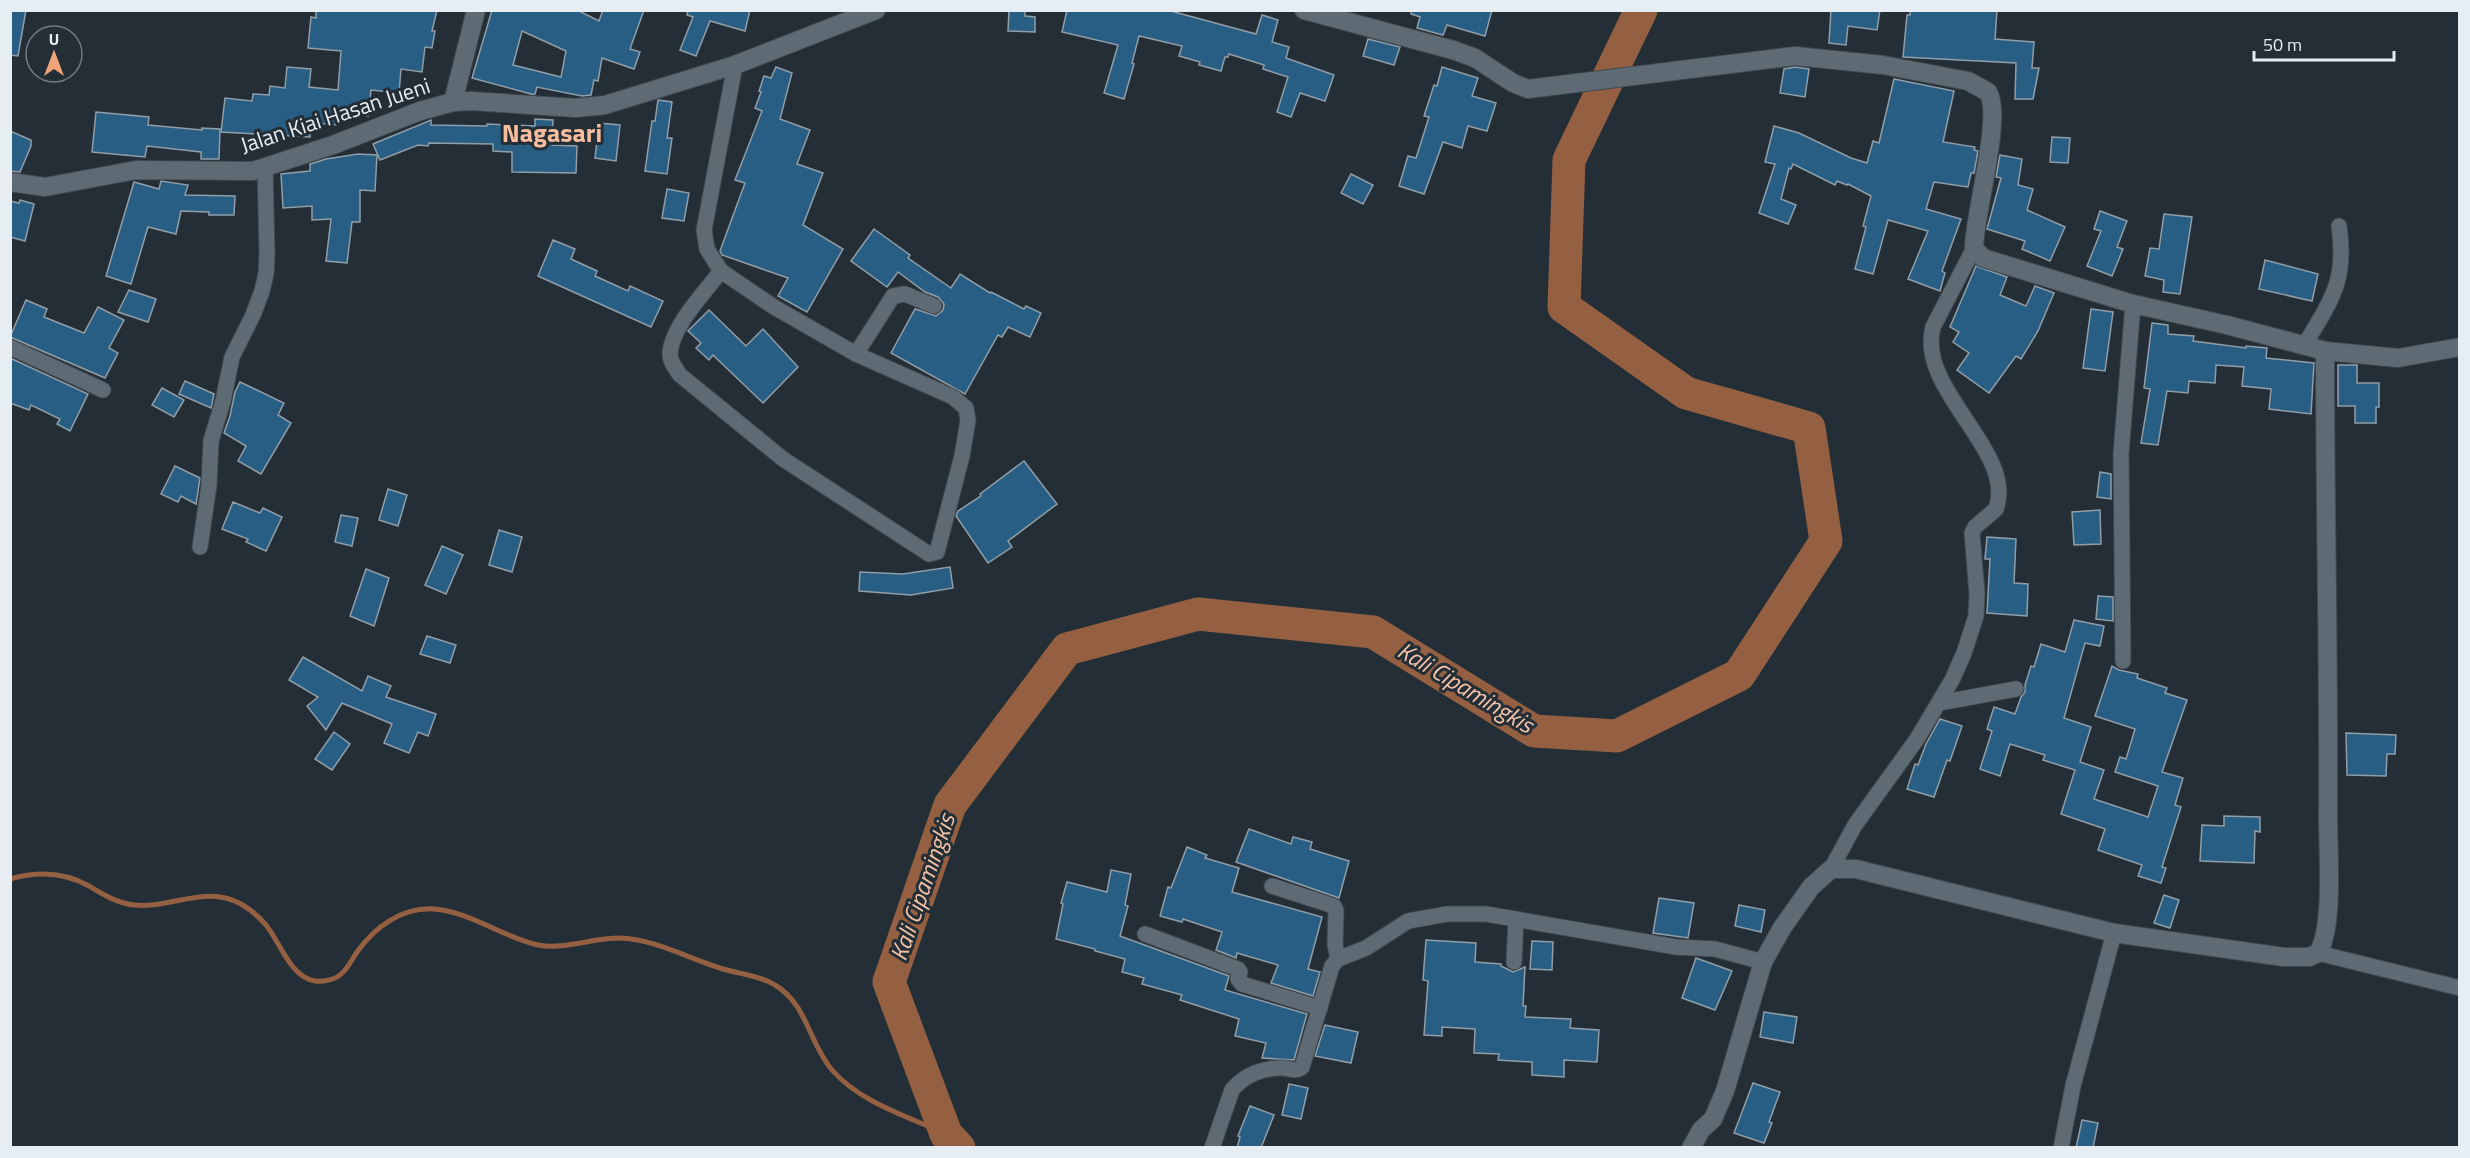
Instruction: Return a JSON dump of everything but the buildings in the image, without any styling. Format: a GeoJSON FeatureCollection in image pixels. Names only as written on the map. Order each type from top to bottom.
{"type":"FeatureCollection","features":[{"type":"Feature","properties":{"kind":"street"},"geometry":{"type":"LineString","coordinates":[[453,102],[476,10]]}},
{"type":"Feature","properties":{"kind":"street","name":"Jalan Kiai Hasan Jueni"},"geometry":{"type":"LineString","coordinates":[[10,182],[45,187],[136,170],[240,172],[265,168],[333,145],[393,120],[453,102],[471,101],[559,108],[591,107],[625,100],[735,65],[876,10]]}},
{"type":"Feature","properties":{"kind":"street"},"geometry":{"type":"LineString","coordinates":[[1304,10],[1453,50],[1485,64],[1519,86],[1538,88],[1779,58],[1814,57],[1893,67],[1968,81],[1984,88],[1992,100],[1989,158],[1976,220],[1974,248],[1933,327],[1932,346],[1938,370],[1951,396],[1994,464],[1999,482],[1996,509],[1972,531],[1977,577],[1976,616],[1964,653],[1939,703],[1917,739],[1855,825],[1832,868],[1810,887],[1782,928],[1763,962],[1725,1091],[1713,1119],[1701,1130],[1691,1148]]}},
{"type":"Feature","properties":{"kind":"street"},"geometry":{"type":"LineString","coordinates":[[721,271],[690,311],[673,341],[670,358],[680,375],[783,459],[929,554],[935,554],[941,545],[962,456],[968,420],[966,408],[953,397],[856,354],[801,324],[721,271],[707,249],[704,230],[735,65]]}},
{"type":"Feature","properties":{"kind":"street"},"geometry":{"type":"LineString","coordinates":[[200,547],[209,485],[213,430],[223,401],[232,357],[256,307],[266,273],[265,168]]}},
{"type":"Feature","properties":{"kind":"street"},"geometry":{"type":"LineString","coordinates":[[2304,346],[2334,295],[2339,282],[2342,249],[2339,226]]}},
{"type":"Feature","properties":{"kind":"street"},"geometry":{"type":"LineString","coordinates":[[1974,248],[1978,255],[1990,261],[2133,304],[2227,325],[2325,351],[2398,358],[2460,347]]}},
{"type":"Feature","properties":{"kind":"street"},"geometry":{"type":"LineString","coordinates":[[856,354],[893,296],[905,294],[934,306]]}},
{"type":"Feature","properties":{"kind":"street"},"geometry":{"type":"LineString","coordinates":[[2123,661],[2121,454],[2133,304]]}},
{"type":"Feature","properties":{"kind":"street"},"geometry":{"type":"LineString","coordinates":[[10,347],[103,390]]}},
{"type":"Feature","properties":{"kind":"street"},"geometry":{"type":"LineString","coordinates":[[2318,953],[2326,931],[2328,834],[2329,654],[2325,351]]}},
{"type":"Feature","properties":{"kind":"street"},"geometry":{"type":"LineString","coordinates":[[1939,703],[2016,689]]}},
{"type":"Feature","properties":{"kind":"street"},"geometry":{"type":"LineString","coordinates":[[1832,868],[1856,870],[2114,933],[2284,957],[2309,957],[2318,953],[2460,988]]}},
{"type":"Feature","properties":{"kind":"street"},"geometry":{"type":"LineString","coordinates":[[1272,885],[1334,906],[1336,910],[1335,945],[1338,959]]}},
{"type":"Feature","properties":{"kind":"street"},"geometry":{"type":"LineString","coordinates":[[1212,1148],[1232,1090],[1238,1083],[1261,1071],[1282,1068],[1298,1070],[1302,1067],[1329,974],[1338,959],[1366,948],[1408,921],[1465,913],[1515,919],[1676,947],[1715,949],[1763,962]]}},
{"type":"Feature","properties":{"kind":"street"},"geometry":{"type":"LineString","coordinates":[[1514,962],[1515,919]]}},
{"type":"Feature","properties":{"kind":"street"},"geometry":{"type":"LineString","coordinates":[[2061,1148],[2073,1086],[2114,933]]}},
{"type":"Feature","properties":{"kind":"street"},"geometry":{"type":"LineString","coordinates":[[1145,934],[1238,969],[1240,972],[1238,979],[1242,984],[1320,1008]]}},
{"type":"Feature","properties":{"kind":"waterway","name":"Kali Cipamingkis"},"geometry":{"type":"LineString","coordinates":[[959,1148],[946,1134],[889,982],[950,805],[1067,649],[1198,614],[1373,632],[1534,731],[1617,736],[1739,675],[1826,541],[1809,428],[1686,393],[1564,307],[1569,160],[1641,10]]}},
{"type":"Feature","properties":{"kind":"waterway"},"geometry":{"type":"LineString","coordinates":[[10,879],[51,874],[80,881],[116,900],[134,905],[161,904],[215,896],[228,898],[257,916],[271,932],[292,966],[306,978],[315,981],[329,980],[338,976],[346,969],[372,934],[390,920],[422,909],[448,911],[461,915],[538,945],[558,946],[619,938],[646,942],[710,965],[763,979],[775,985],[794,1002],[824,1059],[844,1081],[885,1108],[946,1134]]}},
{"type":"Feature","properties":{"kind":"district","name":"Nagasari"},"geometry":{"type":"Point","coordinates":[552,132]}}]}
